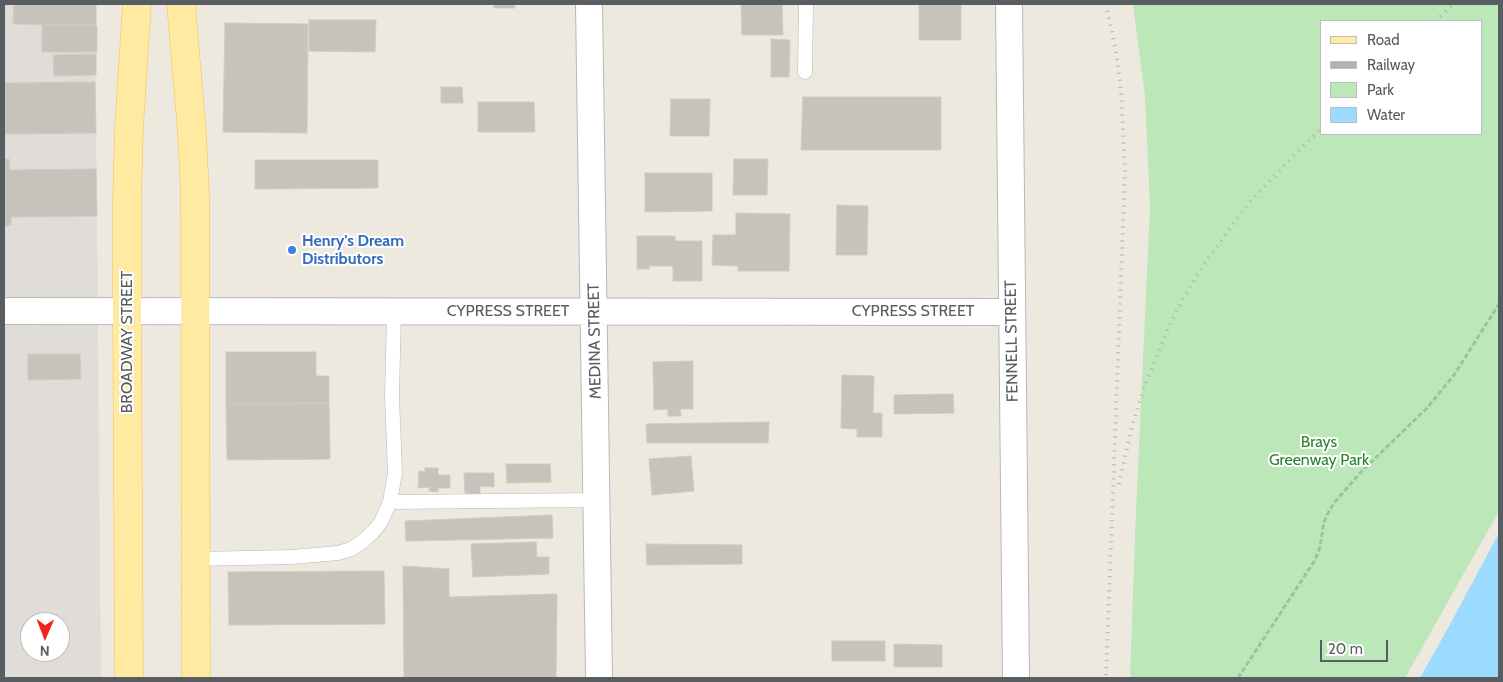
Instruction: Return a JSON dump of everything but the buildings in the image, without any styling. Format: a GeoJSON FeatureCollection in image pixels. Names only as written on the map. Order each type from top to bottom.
{"type":"FeatureCollection","features":[{"type":"Feature","properties":{"kind":"main road","name":"BROADWAY STREET"},"geometry":{"type":"LineString","coordinates":[[129,678],[127,312],[129,128],[136,5]]}},
{"type":"Feature","properties":{"kind":"main road"},"geometry":{"type":"LineString","coordinates":[[181,6],[192,133],[195,195],[196,678]]}},
{"type":"Feature","properties":{"kind":"street","name":"MEDINA STREET"},"geometry":{"type":"LineString","coordinates":[[589,4],[599,678]]}},
{"type":"Feature","properties":{"kind":"street","name":"FENNELL STREET"},"geometry":{"type":"LineString","coordinates":[[1009,4],[1016,678]]}},
{"type":"Feature","properties":{"kind":"street","name":"CYPRESS STREET"},"geometry":{"type":"LineString","coordinates":[[4,311],[1011,312]]}},
{"type":"Feature","properties":{"kind":"lane"},"geometry":{"type":"LineString","coordinates":[[805,72],[806,4]]}},
{"type":"Feature","properties":{"kind":"lane"},"geometry":{"type":"LineString","coordinates":[[196,559],[292,557],[338,553],[351,549],[362,542],[381,522],[390,502],[395,473],[392,396],[394,311]]}},
{"type":"Feature","properties":{"kind":"lane"},"geometry":{"type":"LineString","coordinates":[[390,502],[597,500]]}},
{"type":"Feature","properties":{"kind":"path"},"geometry":{"type":"LineString","coordinates":[[1238,678],[1315,560],[1320,547],[1324,522],[1334,503],[1360,473],[1427,408],[1454,374],[1499,304]]}},
{"type":"Feature","properties":{"kind":"shaded area"},"geometry":{"type":"Polygon","coordinates":[[[4,4],[95,4],[101,678],[4,678],[4,4]]]}},
{"type":"Feature","properties":{"kind":"green space","name":"Brays Greenway Park"},"geometry":{"type":"Polygon","coordinates":[[[1133,4],[1499,4],[1499,511],[1405,678],[1130,678],[1150,207],[1145,96],[1133,4]]]}},
{"type":"Feature","properties":{"kind":"water"},"geometry":{"type":"Polygon","coordinates":[[[1499,533],[1499,678],[1420,678],[1448,628],[1499,533]]]}},
{"type":"Feature","properties":{"kind":"railway"},"geometry":{"type":"LineString","coordinates":[[1106,4],[1116,52],[1121,90],[1125,171],[1106,678]]}},
{"type":"Feature","properties":{"kind":"railway"},"geometry":{"type":"LineString","coordinates":[[1436,20],[1454,4]]}},
{"type":"Feature","properties":{"kind":"railway"},"geometry":{"type":"LineString","coordinates":[[1119,484],[1132,426],[1144,388],[1169,326],[1183,299],[1202,267],[1248,204],[1320,130]]}},
{"type":"Feature","properties":{"kind":"place","name":"Henry's Dream Distributors"},"geometry":{"type":"Point","coordinates":[292,250]}}]}
